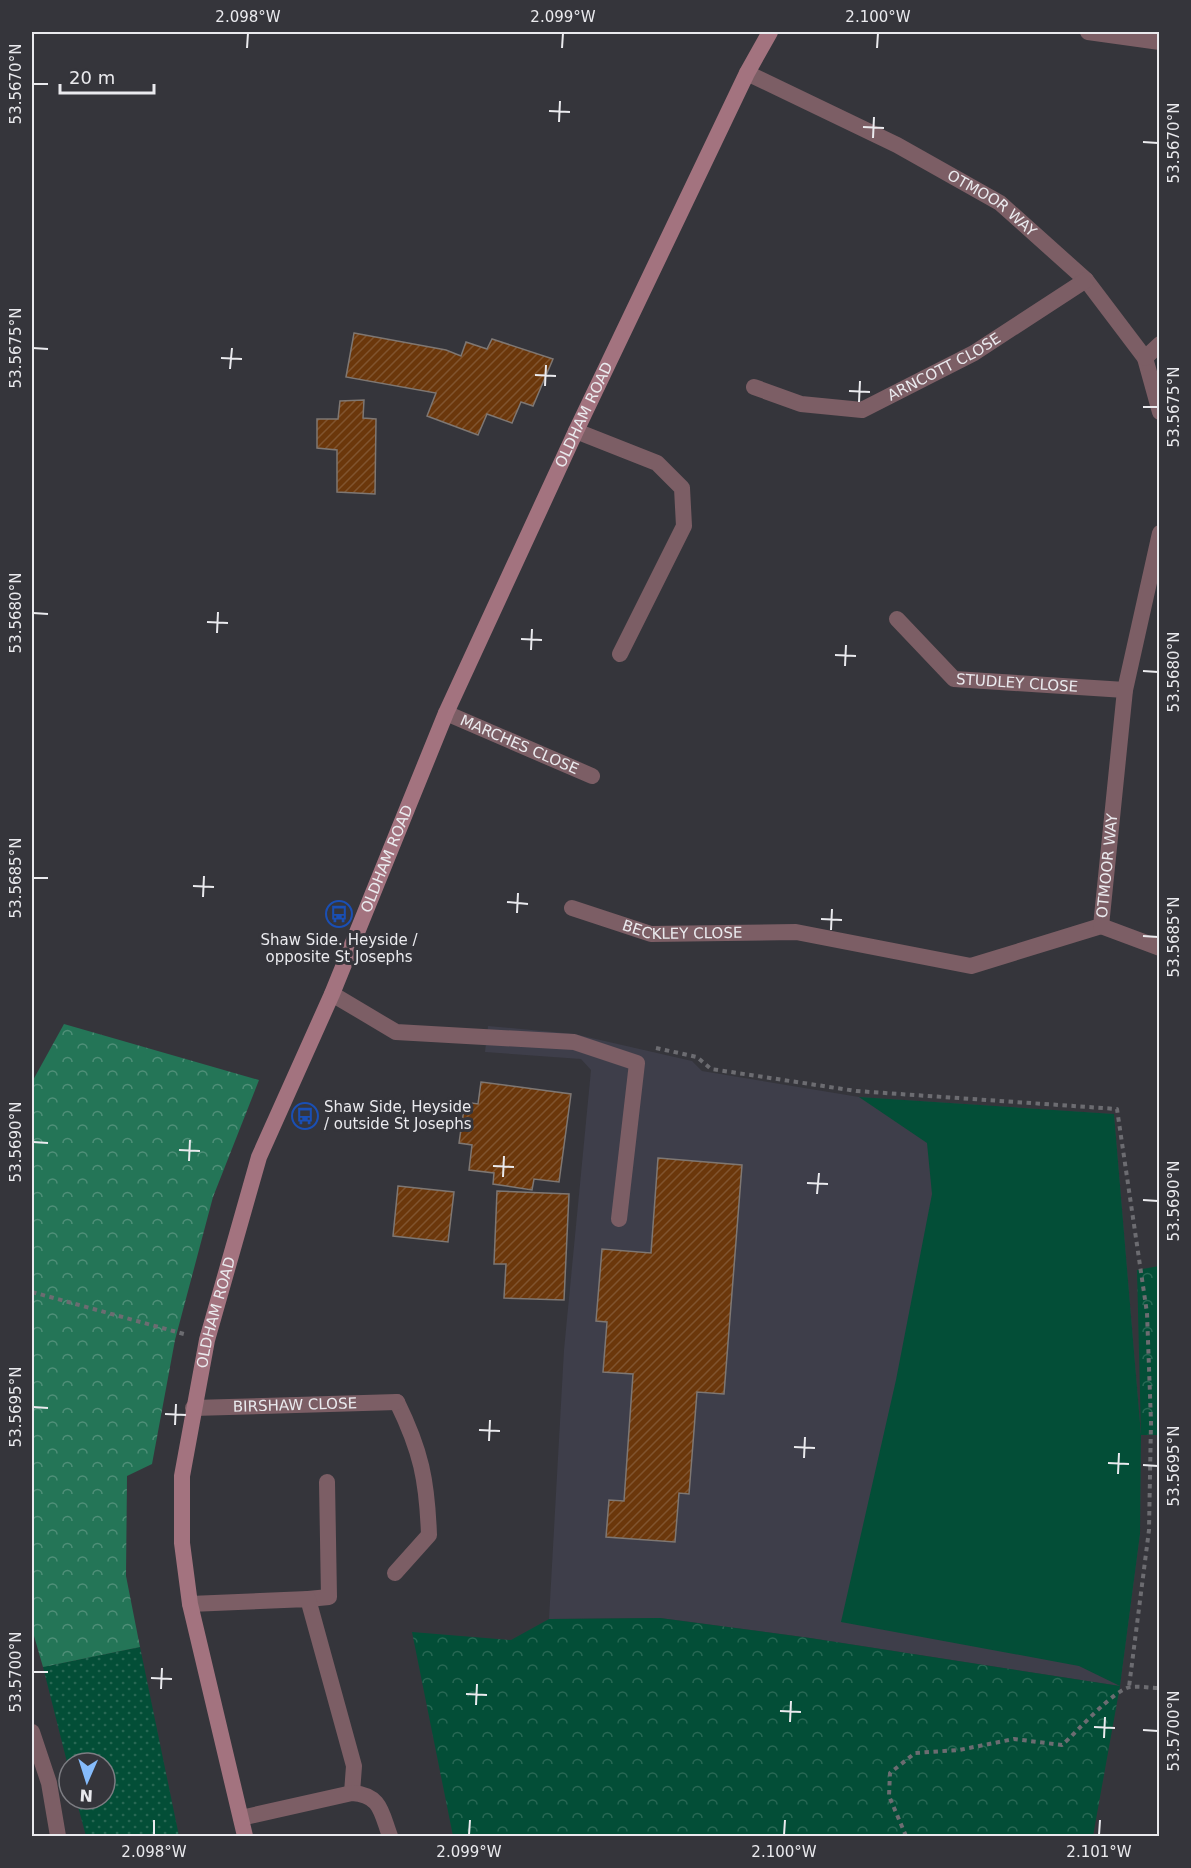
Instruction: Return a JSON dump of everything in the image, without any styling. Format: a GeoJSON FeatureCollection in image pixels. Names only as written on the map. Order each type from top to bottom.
{"type":"FeatureCollection","features":[{"type":"Feature","properties":{"kind":"main road","name":"OLDHAM ROAD"},"geometry":{"type":"LineString","coordinates":[[245,1836],[190,1604],[182,1543],[182,1476],[207,1340],[258,1157],[332,994],[446,713],[576,431],[747,74],[770,32]]}},
{"type":"Feature","properties":{"kind":"street"},"geometry":{"type":"LineString","coordinates":[[1088,32],[1160,42]]}},
{"type":"Feature","properties":{"kind":"street","name":"OTMOOR WAY"},"geometry":{"type":"LineString","coordinates":[[747,74],[897,145],[1000,203],[1086,280],[1145,358],[1160,412]]}},
{"type":"Feature","properties":{"kind":"street","name":"ARNCOTT CLOSE"},"geometry":{"type":"LineString","coordinates":[[754,387],[801,405],[862,410],[974,353],[1086,280]]}},
{"type":"Feature","properties":{"kind":"street"},"geometry":{"type":"LineString","coordinates":[[1145,358],[1160,344]]}},
{"type":"Feature","properties":{"kind":"street"},"geometry":{"type":"LineString","coordinates":[[576,431],[657,463],[682,488],[684,526],[620,654]]}},
{"type":"Feature","properties":{"kind":"street","name":"OTMOOR WAY"},"geometry":{"type":"LineString","coordinates":[[796,932],[971,966],[1101,926],[1125,690],[1160,532]]}},
{"type":"Feature","properties":{"kind":"street","name":"STUDLEY CLOSE"},"geometry":{"type":"LineString","coordinates":[[897,619],[954,679],[1125,690]]}},
{"type":"Feature","properties":{"kind":"street","name":"MARCHES CLOSE"},"geometry":{"type":"LineString","coordinates":[[446,713],[592,776]]}},
{"type":"Feature","properties":{"kind":"street","name":"BECKLEY CLOSE"},"geometry":{"type":"LineString","coordinates":[[572,908],[651,934],[796,932]]}},
{"type":"Feature","properties":{"kind":"street"},"geometry":{"type":"LineString","coordinates":[[1101,926],[1160,948]]}},
{"type":"Feature","properties":{"kind":"street"},"geometry":{"type":"LineString","coordinates":[[332,994],[396,1032],[574,1042],[637,1063],[619,1219]]}},
{"type":"Feature","properties":{"kind":"street","name":"BIRSHAW CLOSE"},"geometry":{"type":"LineString","coordinates":[[193,1408],[397,1402],[417,1443],[428,1490],[429,1535],[395,1573]]}},
{"type":"Feature","properties":{"kind":"street"},"geometry":{"type":"LineString","coordinates":[[190,1604],[329,1597],[327,1482]]}},
{"type":"Feature","properties":{"kind":"street"},"geometry":{"type":"LineString","coordinates":[[308,1599],[354,1766],[352,1792]]}},
{"type":"Feature","properties":{"kind":"street"},"geometry":{"type":"LineString","coordinates":[[32,1732],[49,1783],[58,1836]]}},
{"type":"Feature","properties":{"kind":"street"},"geometry":{"type":"LineString","coordinates":[[241,1818],[352,1792],[367,1794],[379,1805],[390,1836]]}},
{"type":"Feature","properties":{"kind":"path"},"geometry":{"type":"LineString","coordinates":[[655,1048],[697,1058],[711,1069],[856,1091],[1117,1109],[1147,1313],[1151,1422],[1149,1530],[1129,1687]]}},
{"type":"Feature","properties":{"kind":"path"},"geometry":{"type":"LineString","coordinates":[[32,1292],[207,1340]]}},
{"type":"Feature","properties":{"kind":"path"},"geometry":{"type":"LineString","coordinates":[[906,1836],[889,1796],[890,1773],[915,1753],[959,1750],[1014,1739],[1062,1744],[1084,1727],[1110,1698],[1129,1687],[1160,1688]]}},
{"type":"Feature","properties":{"kind":"shaded area"},"geometry":{"type":"Polygon","coordinates":[[[488,1026],[574,1034],[692,1061],[702,1071],[859,1097],[1114,1114],[1141,1435],[1140,1534],[1120,1686],[810,1638],[660,1618],[549,1619],[564,1350],[591,1070],[581,1059],[485,1052],[488,1026]]]}},
{"type":"Feature","properties":{"kind":"green space"},"geometry":{"type":"Polygon","coordinates":[[[64,1024],[259,1080],[213,1197],[175,1340],[152,1464],[127,1476],[126,1576],[140,1647],[43,1667],[32,1629],[32,1082],[64,1024]]]}},
{"type":"Feature","properties":{"kind":"green space"},"geometry":{"type":"Polygon","coordinates":[[[859,1097],[1114,1114],[1141,1435],[1140,1534],[1120,1686],[1079,1666],[841,1622],[896,1380],[932,1194],[927,1143],[859,1097]]]}},
{"type":"Feature","properties":{"kind":"green space"},"geometry":{"type":"Polygon","coordinates":[[[1159,1266],[1159,1435],[1141,1435],[1137,1270],[1159,1266]]]}},
{"type":"Feature","properties":{"kind":"green space"},"geometry":{"type":"Polygon","coordinates":[[[660,1618],[810,1638],[1120,1686],[1093,1836],[453,1836],[412,1632],[511,1640],[549,1619],[660,1618]]]}},
{"type":"Feature","properties":{"kind":"green space"},"geometry":{"type":"Polygon","coordinates":[[[140,1647],[179,1836],[86,1836],[79,1811],[117,1811],[117,1751],[64,1751],[43,1667],[140,1647]]]}},
{"type":"Feature","properties":{"kind":"building"},"geometry":{"type":"Polygon","coordinates":[[[354,333],[446,350],[461,356],[466,342],[487,349],[492,339],[553,359],[533,406],[521,402],[512,423],[487,414],[478,435],[427,416],[436,393],[346,377],[354,333]]]}},
{"type":"Feature","properties":{"kind":"building"},"geometry":{"type":"Polygon","coordinates":[[[364,400],[363,418],[376,419],[375,494],[337,492],[337,450],[317,448],[317,419],[338,419],[340,401],[364,400]]]}},
{"type":"Feature","properties":{"kind":"building"},"geometry":{"type":"Polygon","coordinates":[[[481,1082],[571,1094],[559,1182],[534,1179],[532,1190],[493,1184],[494,1173],[469,1170],[472,1145],[459,1143],[465,1102],[478,1104],[481,1082]]]}},
{"type":"Feature","properties":{"kind":"building"},"geometry":{"type":"Polygon","coordinates":[[[658,1158],[742,1165],[724,1394],[697,1392],[689,1494],[679,1493],[675,1542],[606,1537],[609,1500],[624,1501],[633,1374],[603,1372],[607,1322],[596,1321],[602,1249],[651,1253],[658,1158]]]}},
{"type":"Feature","properties":{"kind":"building"},"geometry":{"type":"Polygon","coordinates":[[[398,1186],[454,1192],[448,1242],[393,1236],[398,1186]]]}},
{"type":"Feature","properties":{"kind":"building"},"geometry":{"type":"Polygon","coordinates":[[[497,1191],[569,1194],[564,1300],[504,1298],[506,1264],[494,1264],[497,1191]]]}},
{"type":"Feature","properties":{"kind":"place","name":"Shaw Side. Heyside / opposite St Josephs"},"geometry":{"type":"Point","coordinates":[339,914]}},
{"type":"Feature","properties":{"kind":"place","name":"Shaw Side, Heyside / outside St Josephs"},"geometry":{"type":"Point","coordinates":[305,1116]}}]}
